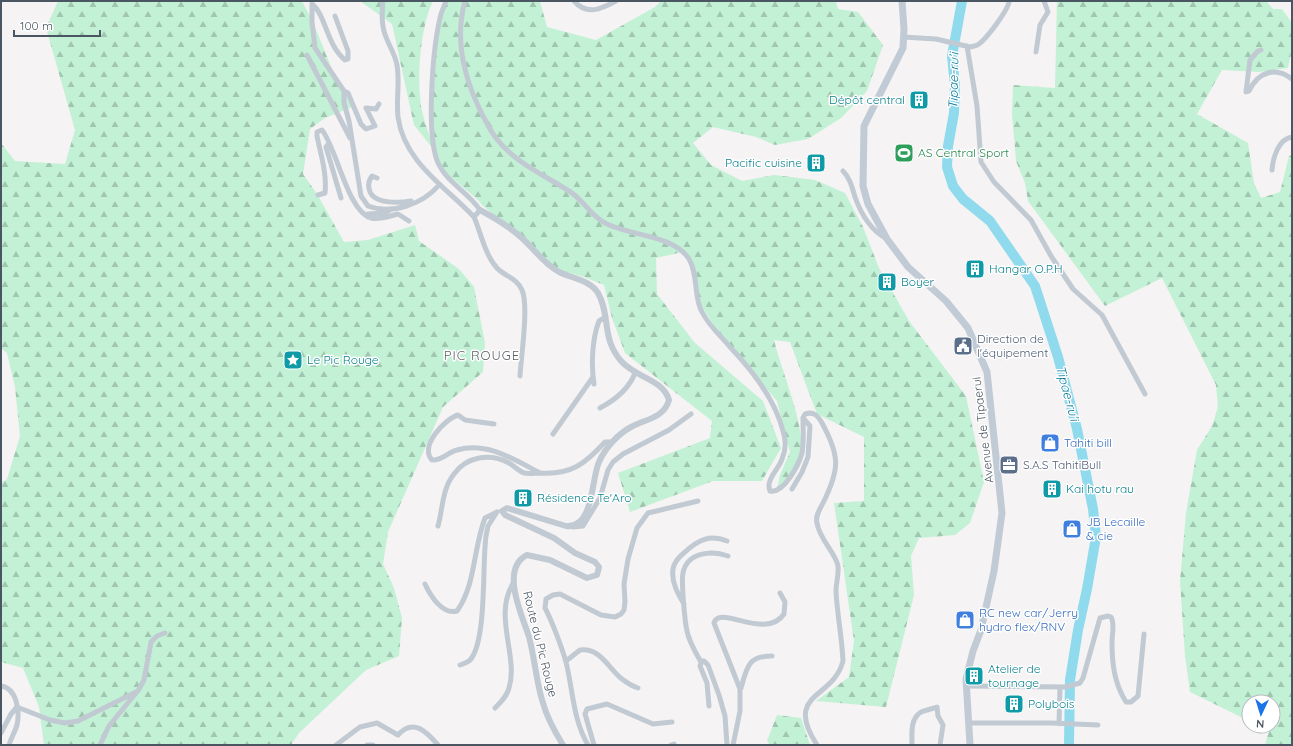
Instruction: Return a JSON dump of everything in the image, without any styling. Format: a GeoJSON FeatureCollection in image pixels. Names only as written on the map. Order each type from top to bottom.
{"type":"FeatureCollection","features":[{"type":"Feature","properties":{"kind":"main road","name":"Avenue de Tipaerui"},"geometry":{"type":"LineString","coordinates":[[902,1],[902,48],[897,62],[864,126],[862,141],[864,195],[887,239],[908,267],[946,301],[965,323],[975,340],[987,372],[1001,492],[1001,520],[994,571],[980,630],[968,670],[966,686],[970,745]]}},
{"type":"Feature","properties":{"kind":"street"},"geometry":{"type":"LineString","coordinates":[[383,1],[382,16],[384,32],[397,64],[398,117],[404,138],[420,164],[439,185],[454,197],[474,217],[490,258],[497,268],[516,282],[522,291],[524,314],[520,376]]}},
{"type":"Feature","properties":{"kind":"street"},"geometry":{"type":"LineString","coordinates":[[446,1],[440,17],[436,44],[431,115],[434,150],[441,169],[480,210],[516,233],[545,263],[560,272],[590,284],[598,292],[603,306],[610,346],[622,362],[635,373],[664,388],[669,400],[668,406],[655,417],[630,427],[612,442],[598,463],[588,508],[578,524],[573,527]]}},
{"type":"Feature","properties":{"kind":"street"},"geometry":{"type":"LineString","coordinates":[[465,1],[460,30],[466,72],[477,104],[496,139],[524,164],[570,191],[594,216],[607,224],[668,243],[680,249],[689,260],[695,278],[696,296],[701,311],[709,324],[731,348],[761,386],[768,397],[783,430],[785,450],[782,460],[770,481],[768,487],[770,491],[779,490],[797,466],[802,452],[802,418],[806,414],[812,412],[820,418],[836,456],[837,467],[835,477],[817,515],[816,522],[826,545],[838,566],[836,591],[843,661],[840,672],[836,678],[808,702],[805,719],[807,727],[816,745]]}},
{"type":"Feature","properties":{"kind":"street"},"geometry":{"type":"LineString","coordinates":[[574,1],[584,9],[590,11],[596,10],[616,1]]}},
{"type":"Feature","properties":{"kind":"street"},"geometry":{"type":"LineString","coordinates":[[903,37],[975,46],[983,40],[1007,10],[1009,1]]}},
{"type":"Feature","properties":{"kind":"street"},"geometry":{"type":"LineString","coordinates":[[1036,52],[1038,30],[1048,12],[1044,1]]}},
{"type":"Feature","properties":{"kind":"street"},"geometry":{"type":"LineString","coordinates":[[335,16],[348,51],[348,59],[345,60],[333,45],[318,8],[312,4],[312,22],[315,48],[344,91],[348,93],[361,124],[366,129],[374,126],[366,108],[376,108],[379,104]]}},
{"type":"Feature","properties":{"kind":"street"},"geometry":{"type":"LineString","coordinates":[[965,45],[976,100],[981,162],[994,182],[1031,220],[1050,256],[1073,289],[1102,315],[1145,394]]}},
{"type":"Feature","properties":{"kind":"street"},"geometry":{"type":"LineString","coordinates":[[1261,50],[1258,51],[1250,60],[1246,92],[1249,91],[1258,78],[1268,72],[1280,73],[1292,79]]}},
{"type":"Feature","properties":{"kind":"street"},"geometry":{"type":"LineString","coordinates":[[307,56],[352,140]]}},
{"type":"Feature","properties":{"kind":"street"},"geometry":{"type":"LineString","coordinates":[[344,91],[344,104],[364,202],[373,208],[392,209]]}},
{"type":"Feature","properties":{"kind":"street"},"geometry":{"type":"LineString","coordinates":[[318,195],[325,193],[326,182],[317,132],[322,130],[350,195],[357,206],[368,217],[375,219],[398,214],[409,222]]}},
{"type":"Feature","properties":{"kind":"street"},"geometry":{"type":"LineString","coordinates":[[1272,170],[1273,159],[1279,147],[1284,140],[1292,137]]}},
{"type":"Feature","properties":{"kind":"street"},"geometry":{"type":"LineString","coordinates":[[328,143],[326,147],[327,152],[334,172],[340,198]]}},
{"type":"Feature","properties":{"kind":"street"},"geometry":{"type":"LineString","coordinates":[[843,171],[849,177],[866,222],[875,232],[887,239]]}},
{"type":"Feature","properties":{"kind":"street"},"geometry":{"type":"LineString","coordinates":[[377,178],[372,176],[369,182],[370,192],[374,198],[396,202],[419,200]]}},
{"type":"Feature","properties":{"kind":"street"},"geometry":{"type":"LineString","coordinates":[[368,217],[368,214],[384,213],[426,197],[439,185]]}},
{"type":"Feature","properties":{"kind":"street"},"geometry":{"type":"LineString","coordinates":[[474,217],[480,210]]}},
{"type":"Feature","properties":{"kind":"street"},"geometry":{"type":"LineString","coordinates":[[594,384],[593,354],[597,326],[599,321],[604,318]]}},
{"type":"Feature","properties":{"kind":"street"},"geometry":{"type":"LineString","coordinates":[[600,408],[619,396],[632,381],[635,373]]}},
{"type":"Feature","properties":{"kind":"street"},"geometry":{"type":"LineString","coordinates":[[553,434],[593,377]]}},
{"type":"Feature","properties":{"kind":"street"},"geometry":{"type":"LineString","coordinates":[[425,584],[430,595],[436,602],[448,611],[457,611],[465,600],[470,586],[473,560],[480,531],[485,518],[507,508],[573,527],[582,526],[588,520],[600,498],[608,470],[613,462],[623,454],[669,430],[691,414]]}},
{"type":"Feature","properties":{"kind":"street"},"geometry":{"type":"LineString","coordinates":[[494,424],[465,420],[458,415],[454,416],[441,426],[435,434],[428,449],[428,454],[432,460],[436,460],[458,450],[480,448],[506,455],[541,474]]}},
{"type":"Feature","properties":{"kind":"street"},"geometry":{"type":"LineString","coordinates":[[792,489],[802,472],[808,457],[810,426],[802,418]]}},
{"type":"Feature","properties":{"kind":"street"},"geometry":{"type":"LineString","coordinates":[[438,526],[443,500],[454,474],[461,465],[476,457],[491,458],[507,462],[524,473],[552,475],[568,472],[590,460],[605,442],[612,442]]}},
{"type":"Feature","properties":{"kind":"street"},"geometry":{"type":"LineString","coordinates":[[588,745],[578,722],[566,661],[545,608],[546,599],[553,595],[560,594],[601,615],[615,617],[621,614],[624,610],[624,584],[628,559],[637,528],[648,513],[698,501]]}},
{"type":"Feature","properties":{"kind":"street"},"geometry":{"type":"LineString","coordinates":[[460,665],[470,660],[478,641],[482,614],[486,536],[491,519],[500,511]]}},
{"type":"Feature","properties":{"kind":"street","name":"Route du Pic Rouge"},"geometry":{"type":"LineString","coordinates":[[500,511],[505,515],[554,538],[575,553],[595,562],[599,567],[597,575],[588,578],[550,560],[527,555],[520,559],[515,572],[514,582],[520,612],[529,636],[543,703],[562,745]]}},
{"type":"Feature","properties":{"kind":"street"},"geometry":{"type":"LineString","coordinates":[[685,607],[674,583],[673,569],[678,559],[695,543],[701,540],[714,537],[727,541]]}},
{"type":"Feature","properties":{"kind":"street"},"geometry":{"type":"LineString","coordinates":[[710,706],[710,694],[700,666],[701,662],[687,632],[682,573],[687,564],[704,552],[717,552],[728,556]]}},
{"type":"Feature","properties":{"kind":"street"},"geometry":{"type":"LineString","coordinates":[[495,708],[505,697],[511,678],[506,631],[506,613],[508,591],[514,582]]}},
{"type":"Feature","properties":{"kind":"street"},"geometry":{"type":"LineString","coordinates":[[733,745],[740,711],[740,689],[714,623],[715,619],[718,616],[725,616],[759,625],[774,623],[784,614],[784,602],[780,593]]}},
{"type":"Feature","properties":{"kind":"street"},"geometry":{"type":"LineString","coordinates":[[966,686],[1062,687],[1080,683],[1083,678],[1100,618],[1108,616],[1111,617],[1113,623],[1112,641],[1116,681],[1126,702],[1134,701],[1138,696],[1144,634]]}},
{"type":"Feature","properties":{"kind":"street"},"geometry":{"type":"LineString","coordinates":[[100,745],[109,726],[138,690],[144,680],[151,642],[157,636],[165,633]]}},
{"type":"Feature","properties":{"kind":"street"},"geometry":{"type":"LineString","coordinates":[[566,661],[580,650],[592,651],[599,655],[621,679],[638,688]]}},
{"type":"Feature","properties":{"kind":"street"},"geometry":{"type":"LineString","coordinates":[[740,689],[753,660],[758,656],[772,656]]}},
{"type":"Feature","properties":{"kind":"street"},"geometry":{"type":"LineString","coordinates":[[701,662],[706,662],[719,694],[725,716],[727,745]]}},
{"type":"Feature","properties":{"kind":"street"},"geometry":{"type":"LineString","coordinates":[[1,686],[13,693],[18,717],[9,745]]}},
{"type":"Feature","properties":{"kind":"street"},"geometry":{"type":"LineString","coordinates":[[1059,724],[1062,687]]}},
{"type":"Feature","properties":{"kind":"street"},"geometry":{"type":"LineString","coordinates":[[16,707],[50,720],[71,722],[78,721],[138,690]]}},
{"type":"Feature","properties":{"kind":"street"},"geometry":{"type":"LineString","coordinates":[[594,745],[585,714],[587,709],[593,707],[607,704],[642,721],[653,724],[672,722]]}},
{"type":"Feature","properties":{"kind":"street"},"geometry":{"type":"LineString","coordinates":[[1,733],[10,714],[16,707]]}},
{"type":"Feature","properties":{"kind":"street"},"geometry":{"type":"LineString","coordinates":[[912,745],[912,730],[915,718],[922,712],[937,707],[938,716],[943,725],[940,745]]}},
{"type":"Feature","properties":{"kind":"street"},"geometry":{"type":"LineString","coordinates":[[336,745],[360,727],[378,723],[398,735],[404,728],[410,726],[417,728],[426,733],[438,745]]}},
{"type":"Feature","properties":{"kind":"street"},"geometry":{"type":"LineString","coordinates":[[969,724],[1098,725]]}},
{"type":"Feature","properties":{"kind":"street"},"geometry":{"type":"LineString","coordinates":[[367,745],[372,745]]}},
{"type":"Feature","properties":{"kind":"green space"},"geometry":{"type":"Polygon","coordinates":[[[58,1],[302,1],[313,22],[334,74],[352,107],[325,118],[310,129],[303,174],[317,194],[344,242],[368,240],[415,225],[419,241],[459,269],[474,287],[485,343],[483,372],[443,407],[388,532],[383,564],[394,588],[402,618],[399,656],[366,670],[299,733],[291,745],[44,745],[39,707],[23,668],[1,662],[1,483],[7,479],[20,436],[15,387],[7,353],[1,348],[1,143],[15,161],[65,164],[75,130],[46,28],[58,1]]]}},
{"type":"Feature","properties":{"kind":"green space"},"geometry":{"type":"Polygon","coordinates":[[[360,1],[433,1],[422,40],[419,86],[422,111],[434,150],[414,125],[392,24],[360,1]]]}},
{"type":"Feature","properties":{"kind":"green space"},"geometry":{"type":"Polygon","coordinates":[[[444,1],[540,1],[547,27],[596,40],[655,7],[661,1],[836,1],[838,9],[858,12],[883,45],[867,91],[841,118],[808,139],[775,145],[756,137],[713,127],[693,143],[711,165],[742,181],[774,175],[815,180],[845,193],[863,227],[879,268],[909,321],[966,396],[984,482],[970,523],[955,535],[919,538],[911,556],[914,595],[886,707],[816,701],[849,677],[854,641],[834,503],[864,501],[864,437],[817,414],[790,342],[774,340],[796,410],[801,438],[801,450],[795,467],[777,489],[780,475],[790,452],[777,401],[721,337],[697,299],[689,260],[683,252],[656,258],[657,294],[695,343],[763,401],[781,448],[762,481],[713,481],[630,512],[618,473],[710,438],[712,421],[625,353],[612,318],[604,285],[584,277],[559,270],[450,176],[442,167],[434,150],[434,75],[444,1]]]}},
{"type":"Feature","properties":{"kind":"green space"},"geometry":{"type":"Polygon","coordinates":[[[1057,1],[1266,1],[1273,9],[1282,9],[1292,23],[1292,49],[1288,68],[1259,72],[1222,70],[1197,114],[1248,143],[1254,183],[1261,198],[1280,192],[1289,156],[1292,155],[1292,745],[1265,745],[1268,734],[1281,734],[1281,694],[1241,694],[1241,717],[1190,692],[1185,656],[1180,581],[1186,513],[1197,450],[1212,426],[1218,407],[1216,385],[1162,278],[1105,306],[1028,201],[1025,183],[1016,161],[1012,115],[1013,85],[1055,88],[1057,1]]]}},
{"type":"Feature","properties":{"kind":"green space"},"geometry":{"type":"Polygon","coordinates":[[[777,715],[801,718],[810,745],[770,745],[767,741],[777,715]]]}},
{"type":"Feature","properties":{"kind":"waterway","name":"Tipae-ru’i"},"geometry":{"type":"LineString","coordinates":[[962,1],[952,56],[955,85],[954,113],[948,146],[947,167],[953,186],[963,199],[990,221],[1035,286],[1058,357],[1077,429],[1093,509],[1096,537],[1070,680],[1069,745]]}},
{"type":"Feature","properties":{"kind":"place","name":"Dépôt central"},"geometry":{"type":"Point","coordinates":[919,100]}},
{"type":"Feature","properties":{"kind":"place","name":"AS Central Sport"},"geometry":{"type":"Point","coordinates":[904,153]}},
{"type":"Feature","properties":{"kind":"place","name":"Pacific cuisine"},"geometry":{"type":"Point","coordinates":[816,163]}},
{"type":"Feature","properties":{"kind":"place","name":"Hangar O.P.H"},"geometry":{"type":"Point","coordinates":[975,269]}},
{"type":"Feature","properties":{"kind":"place","name":"Boyer"},"geometry":{"type":"Point","coordinates":[887,282]}},
{"type":"Feature","properties":{"kind":"place","name":"Direction de l'équipement"},"geometry":{"type":"Point","coordinates":[963,346]}},
{"type":"Feature","properties":{"kind":"place","name":"Le Pic Rouge"},"geometry":{"type":"Point","coordinates":[293,360]}},
{"type":"Feature","properties":{"kind":"place","name":"Tahiti bill"},"geometry":{"type":"Point","coordinates":[1050,443]}},
{"type":"Feature","properties":{"kind":"place","name":"S.A.S TahitiBull"},"geometry":{"type":"Point","coordinates":[1009,465]}},
{"type":"Feature","properties":{"kind":"place","name":"Kai hotu rau"},"geometry":{"type":"Point","coordinates":[1052,489]}},
{"type":"Feature","properties":{"kind":"place","name":"Résidence Te'Aro"},"geometry":{"type":"Point","coordinates":[523,498]}},
{"type":"Feature","properties":{"kind":"place","name":"JB Lecaille & cie"},"geometry":{"type":"Point","coordinates":[1072,529]}},
{"type":"Feature","properties":{"kind":"place","name":"RC new car/Jerry hydro flex/RNV"},"geometry":{"type":"Point","coordinates":[965,620]}},
{"type":"Feature","properties":{"kind":"place","name":"Atelier de tournage"},"geometry":{"type":"Point","coordinates":[974,676]}},
{"type":"Feature","properties":{"kind":"place","name":"Polybois"},"geometry":{"type":"Point","coordinates":[1014,704]}},
{"type":"Feature","properties":{"kind":"district","name":"PIC ROUGE"},"geometry":{"type":"Point","coordinates":[482,355]}}]}
